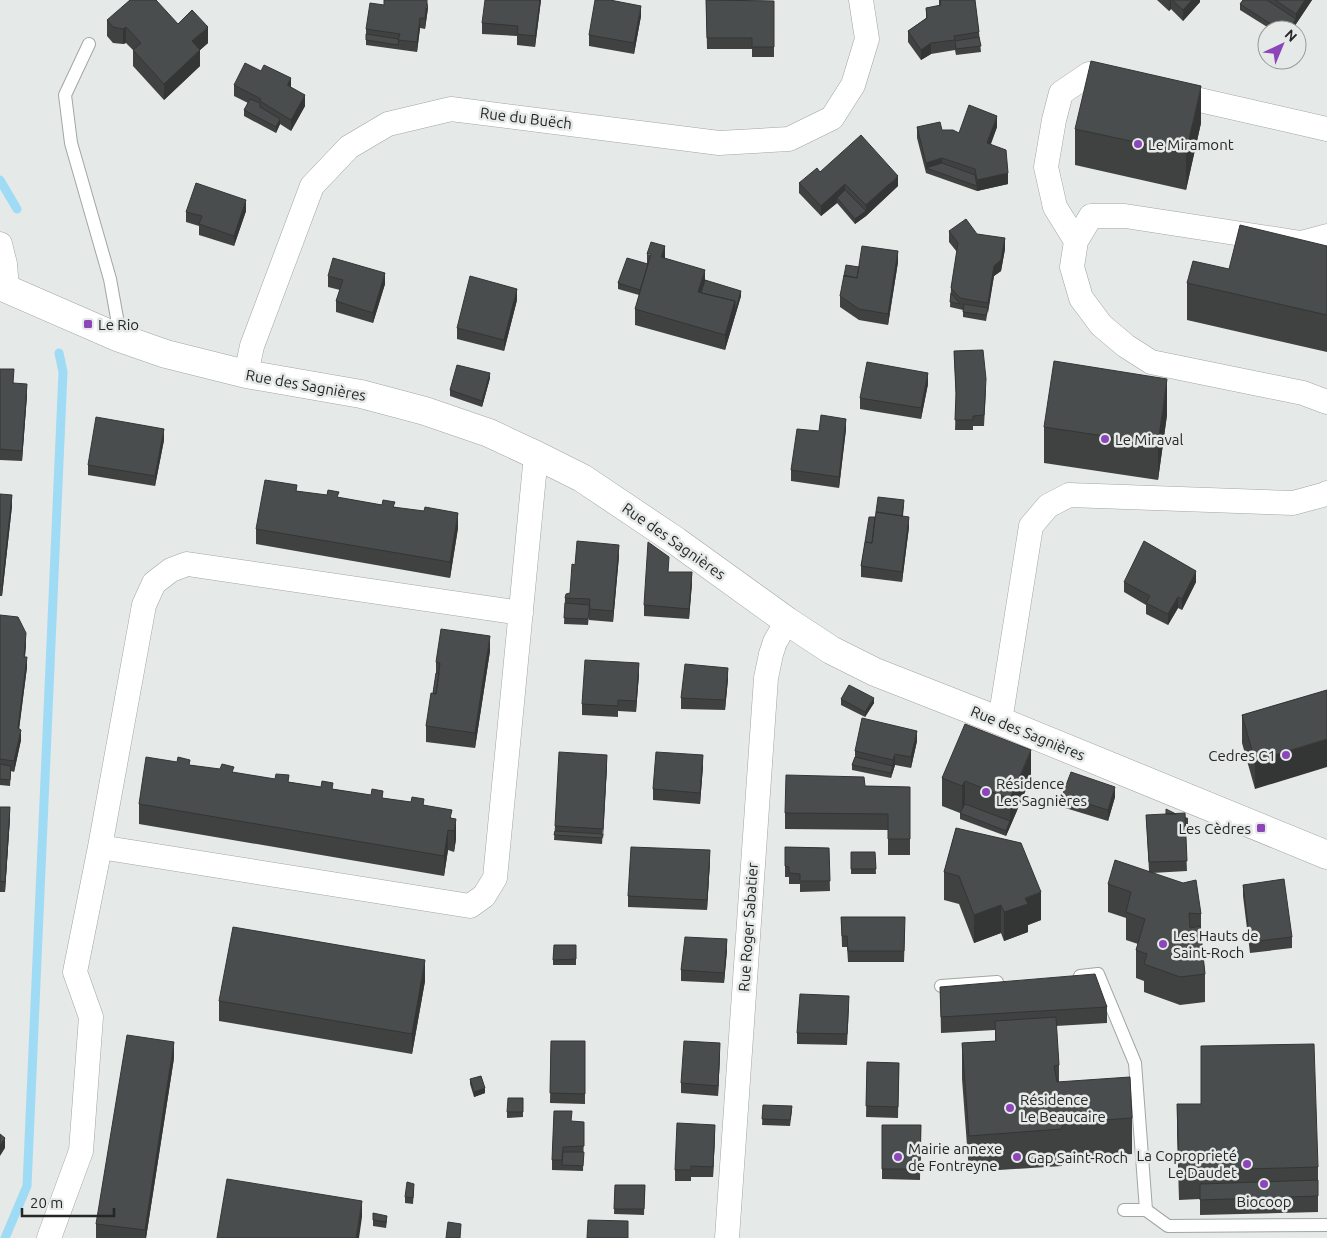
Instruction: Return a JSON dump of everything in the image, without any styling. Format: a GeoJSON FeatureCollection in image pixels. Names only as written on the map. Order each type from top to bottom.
{"type":"FeatureCollection","features":[{"type":"Feature","properties":{"kind":"main road","name":"Rue des Sagnières"},"geometry":{"type":"LineString","coordinates":[[3,287],[117,337],[166,354],[246,374],[361,394],[425,411],[489,433],[582,478],[668,535],[787,621],[831,650],[875,672],[1327,854]]}},
{"type":"Feature","properties":{"kind":"street","name":"Rue du Buëch"},"geometry":{"type":"LineString","coordinates":[[246,374],[252,346],[312,186],[349,147],[388,124],[452,109],[719,143],[789,138],[832,118],[853,86],[867,39],[861,0]]}},
{"type":"Feature","properties":{"kind":"street"},"geometry":{"type":"LineString","coordinates":[[1076,241],[1055,207],[1046,168],[1054,120],[1061,93],[1089,74],[1327,130]]}},
{"type":"Feature","properties":{"kind":"street"},"geometry":{"type":"LineString","coordinates":[[1327,236],[1301,243],[1125,216],[1091,216],[1076,241],[1072,267],[1081,298],[1101,325],[1126,346],[1151,362],[1302,393],[1327,402]]}},
{"type":"Feature","properties":{"kind":"street"},"geometry":{"type":"LineString","coordinates":[[0,244],[5,264],[3,287]]}},
{"type":"Feature","properties":{"kind":"street"},"geometry":{"type":"LineString","coordinates":[[100,847],[470,906],[484,896],[495,878],[536,455]]}},
{"type":"Feature","properties":{"kind":"street"},"geometry":{"type":"LineString","coordinates":[[1000,721],[1031,526],[1048,506],[1069,495],[1294,503],[1327,493]]}},
{"type":"Feature","properties":{"kind":"street"},"geometry":{"type":"LineString","coordinates":[[49,1238],[81,1150],[92,1017],[75,972],[144,605],[154,583],[171,570],[187,564],[521,613]]}},
{"type":"Feature","properties":{"kind":"street","name":"Rue Roger Sabatier"},"geometry":{"type":"LineString","coordinates":[[727,1238],[766,678],[770,654],[787,621]]}},
{"type":"Feature","properties":{"kind":"lane"},"geometry":{"type":"LineString","coordinates":[[89,44],[65,95],[70,143],[110,280],[117,318],[117,337]]}},
{"type":"Feature","properties":{"kind":"lane"},"geometry":{"type":"LineString","coordinates":[[1069,977],[1098,974],[1136,1063],[1146,1210]]}},
{"type":"Feature","properties":{"kind":"lane"},"geometry":{"type":"LineString","coordinates":[[941,986],[1010,981]]}},
{"type":"Feature","properties":{"kind":"lane"},"geometry":{"type":"LineString","coordinates":[[1124,1210],[1146,1210],[1168,1226],[1327,1225]]}},
{"type":"Feature","properties":{"kind":"building"},"geometry":{"type":"Polygon","coordinates":[[[130,0],[156,0],[178,24],[192,10],[208,27],[192,41],[200,50],[164,84],[133,50],[141,43],[126,27],[123,29],[113,27],[107,20],[130,0]]]}},
{"type":"Feature","properties":{"kind":"building"},"geometry":{"type":"Polygon","coordinates":[[[384,0],[427,0],[425,18],[420,18],[417,42],[398,40],[400,34],[366,29],[370,3],[384,5],[384,0]]]}},
{"type":"Feature","properties":{"kind":"building"},"geometry":{"type":"Polygon","coordinates":[[[485,0],[540,0],[535,36],[517,34],[518,26],[482,23],[485,0]]]}},
{"type":"Feature","properties":{"kind":"building"},"geometry":{"type":"Polygon","coordinates":[[[595,0],[610,0],[641,6],[634,43],[589,35],[595,0]]]}},
{"type":"Feature","properties":{"kind":"building"},"geometry":{"type":"Polygon","coordinates":[[[706,0],[774,1],[774,47],[752,47],[752,38],[707,38],[706,0]]]}},
{"type":"Feature","properties":{"kind":"building"},"geometry":{"type":"Polygon","coordinates":[[[940,0],[975,0],[979,32],[954,36],[955,40],[931,43],[921,50],[908,31],[927,18],[926,8],[941,5],[940,0]]]}},
{"type":"Feature","properties":{"kind":"building"},"geometry":{"type":"Polygon","coordinates":[[[1172,0],[1192,0],[1183,10],[1172,0]]]}},
{"type":"Feature","properties":{"kind":"building"},"geometry":{"type":"Polygon","coordinates":[[[1243,0],[1267,0],[1296,19],[1265,20],[1240,4],[1243,0]]]}},
{"type":"Feature","properties":{"kind":"building"},"geometry":{"type":"Polygon","coordinates":[[[1275,0],[1305,0],[1296,14],[1275,0]]]}},
{"type":"Feature","properties":{"kind":"building"},"geometry":{"type":"Polygon","coordinates":[[[366,34],[399,39],[398,45],[366,40],[366,34]]]}},
{"type":"Feature","properties":{"kind":"building"},"geometry":{"type":"Polygon","coordinates":[[[979,37],[981,46],[956,49],[955,41],[979,37]]]}},
{"type":"Feature","properties":{"kind":"building"},"geometry":{"type":"Polygon","coordinates":[[[1091,61],[1201,86],[1186,153],[1075,129],[1091,61]]]}},
{"type":"Feature","properties":{"kind":"building"},"geometry":{"type":"Polygon","coordinates":[[[245,63],[261,71],[264,65],[291,78],[287,85],[305,95],[291,120],[260,101],[261,99],[234,85],[245,63]]]}},
{"type":"Feature","properties":{"kind":"building"},"geometry":{"type":"Polygon","coordinates":[[[250,99],[260,103],[260,107],[280,119],[276,127],[244,110],[250,99]]]}},
{"type":"Feature","properties":{"kind":"building"},"geometry":{"type":"Polygon","coordinates":[[[969,105],[997,116],[987,143],[1006,150],[1008,173],[977,180],[975,169],[942,158],[926,163],[917,127],[940,122],[942,130],[953,130],[959,133],[969,105]]]}},
{"type":"Feature","properties":{"kind":"building"},"geometry":{"type":"Polygon","coordinates":[[[861,135],[898,176],[866,205],[845,184],[821,206],[799,183],[817,168],[820,172],[861,135]]]}},
{"type":"Feature","properties":{"kind":"building"},"geometry":{"type":"Polygon","coordinates":[[[942,163],[975,175],[977,186],[926,168],[942,163]]]}},
{"type":"Feature","properties":{"kind":"building"},"geometry":{"type":"Polygon","coordinates":[[[196,183],[246,200],[234,236],[199,224],[202,216],[186,212],[196,183]]]}},
{"type":"Feature","properties":{"kind":"building"},"geometry":{"type":"Polygon","coordinates":[[[845,190],[866,211],[855,219],[837,198],[845,190]]]}},
{"type":"Feature","properties":{"kind":"building"},"geometry":{"type":"Polygon","coordinates":[[[966,219],[977,234],[1005,238],[1001,260],[994,266],[988,303],[960,298],[951,288],[958,243],[949,231],[966,219]]]}},
{"type":"Feature","properties":{"kind":"building"},"geometry":{"type":"Polygon","coordinates":[[[1240,225],[1327,246],[1327,315],[1187,283],[1193,261],[1229,269],[1240,225]]]}},
{"type":"Feature","properties":{"kind":"building"},"geometry":{"type":"Polygon","coordinates":[[[651,242],[665,246],[661,257],[705,270],[698,292],[735,301],[725,335],[635,309],[651,254],[647,254],[651,242]]]}},
{"type":"Feature","properties":{"kind":"building"},"geometry":{"type":"Polygon","coordinates":[[[862,246],[898,251],[888,314],[859,309],[840,296],[844,275],[857,278],[862,246]]]}},
{"type":"Feature","properties":{"kind":"building"},"geometry":{"type":"Polygon","coordinates":[[[333,258],[385,273],[373,313],[336,301],[343,280],[328,276],[333,258]]]}},
{"type":"Feature","properties":{"kind":"building"},"geometry":{"type":"Polygon","coordinates":[[[627,258],[648,264],[640,290],[618,283],[627,258]]]}},
{"type":"Feature","properties":{"kind":"building"},"geometry":{"type":"Polygon","coordinates":[[[846,265],[859,267],[857,278],[844,276],[846,265]]]}},
{"type":"Feature","properties":{"kind":"building"},"geometry":{"type":"Polygon","coordinates":[[[470,276],[517,289],[504,340],[457,328],[470,276]]]}},
{"type":"Feature","properties":{"kind":"building"},"geometry":{"type":"Polygon","coordinates":[[[705,280],[741,291],[735,312],[735,301],[701,293],[705,280]]]}},
{"type":"Feature","properties":{"kind":"building"},"geometry":{"type":"Polygon","coordinates":[[[951,293],[960,304],[950,302],[951,293]]]}},
{"type":"Feature","properties":{"kind":"building"},"geometry":{"type":"Polygon","coordinates":[[[964,304],[988,308],[986,315],[963,312],[964,304]]]}},
{"type":"Feature","properties":{"kind":"building"},"geometry":{"type":"Polygon","coordinates":[[[983,350],[986,379],[984,415],[973,416],[973,420],[955,420],[954,351],[983,350]]]}},
{"type":"Feature","properties":{"kind":"building"},"geometry":{"type":"Polygon","coordinates":[[[1054,361],[1167,379],[1158,444],[1044,427],[1054,361]]]}},
{"type":"Feature","properties":{"kind":"building"},"geometry":{"type":"Polygon","coordinates":[[[867,362],[928,373],[921,408],[860,398],[867,362]]]}},
{"type":"Feature","properties":{"kind":"building"},"geometry":{"type":"Polygon","coordinates":[[[457,365],[490,373],[482,401],[450,390],[457,365]]]}},
{"type":"Feature","properties":{"kind":"building"},"geometry":{"type":"Polygon","coordinates":[[[0,369],[14,369],[13,383],[27,384],[22,451],[0,449],[0,369]]]}},
{"type":"Feature","properties":{"kind":"building"},"geometry":{"type":"Polygon","coordinates":[[[821,415],[846,419],[839,477],[791,470],[797,429],[819,431],[821,415]]]}},
{"type":"Feature","properties":{"kind":"building"},"geometry":{"type":"Polygon","coordinates":[[[96,417],[164,429],[155,476],[88,465],[96,417]]]}},
{"type":"Feature","properties":{"kind":"building"},"geometry":{"type":"Polygon","coordinates":[[[265,480],[297,485],[296,491],[327,495],[328,490],[339,492],[337,497],[382,505],[383,500],[395,502],[393,507],[424,511],[425,507],[458,513],[450,562],[256,529],[265,480]]]}},
{"type":"Feature","properties":{"kind":"building"},"geometry":{"type":"Polygon","coordinates":[[[0,494],[12,495],[2,586],[0,585],[0,494]]]}},
{"type":"Feature","properties":{"kind":"building"},"geometry":{"type":"Polygon","coordinates":[[[878,497],[904,500],[902,516],[876,512],[878,497]]]}},
{"type":"Feature","properties":{"kind":"building"},"geometry":{"type":"Polygon","coordinates":[[[876,512],[909,517],[902,572],[861,566],[865,542],[872,543],[876,512]]]}},
{"type":"Feature","properties":{"kind":"building"},"geometry":{"type":"Polygon","coordinates":[[[869,517],[875,517],[872,543],[865,542],[869,517]]]}},
{"type":"Feature","properties":{"kind":"building"},"geometry":{"type":"Polygon","coordinates":[[[577,541],[619,545],[613,611],[589,609],[590,599],[565,598],[566,594],[570,593],[572,564],[575,565],[577,541]]]}},
{"type":"Feature","properties":{"kind":"building"},"geometry":{"type":"Polygon","coordinates":[[[1144,541],[1196,571],[1182,599],[1178,597],[1168,614],[1146,603],[1150,596],[1124,582],[1144,541]]]}},
{"type":"Feature","properties":{"kind":"building"},"geometry":{"type":"Polygon","coordinates":[[[648,542],[669,557],[668,572],[692,572],[689,609],[644,605],[648,542]]]}},
{"type":"Feature","properties":{"kind":"building"},"geometry":{"type":"Polygon","coordinates":[[[565,603],[590,605],[588,619],[564,618],[565,603]]]}},
{"type":"Feature","properties":{"kind":"building"},"geometry":{"type":"Polygon","coordinates":[[[0,615],[18,617],[26,633],[24,657],[27,657],[18,728],[21,730],[14,761],[0,759],[0,615]]]}},
{"type":"Feature","properties":{"kind":"building"},"geometry":{"type":"Polygon","coordinates":[[[441,629],[490,636],[475,733],[426,726],[431,693],[436,694],[440,663],[436,662],[441,629]]]}},
{"type":"Feature","properties":{"kind":"building"},"geometry":{"type":"Polygon","coordinates":[[[585,660],[639,663],[636,701],[618,700],[618,706],[582,704],[585,660]]]}},
{"type":"Feature","properties":{"kind":"building"},"geometry":{"type":"Polygon","coordinates":[[[685,664],[728,668],[725,700],[681,698],[685,664]]]}},
{"type":"Feature","properties":{"kind":"building"},"geometry":{"type":"Polygon","coordinates":[[[436,673],[439,673],[436,694],[433,693],[436,673]]]}},
{"type":"Feature","properties":{"kind":"building"},"geometry":{"type":"Polygon","coordinates":[[[849,685],[874,698],[865,712],[841,699],[849,685]]]}},
{"type":"Feature","properties":{"kind":"building"},"geometry":{"type":"Polygon","coordinates":[[[1327,690],[1327,739],[1255,761],[1242,715],[1327,690]]]}},
{"type":"Feature","properties":{"kind":"building"},"geometry":{"type":"Polygon","coordinates":[[[862,718],[917,731],[911,757],[895,754],[893,760],[855,751],[862,718]]]}},
{"type":"Feature","properties":{"kind":"building"},"geometry":{"type":"Polygon","coordinates":[[[965,724],[1031,750],[1010,799],[965,781],[962,786],[942,778],[965,724]]]}},
{"type":"Feature","properties":{"kind":"building"},"geometry":{"type":"Polygon","coordinates":[[[559,752],[607,755],[603,829],[555,826],[559,752]]]}},
{"type":"Feature","properties":{"kind":"building"},"geometry":{"type":"Polygon","coordinates":[[[656,752],[703,755],[700,793],[653,789],[656,752]]]}},
{"type":"Feature","properties":{"kind":"building"},"geometry":{"type":"Polygon","coordinates":[[[146,757],[177,762],[178,757],[190,760],[189,765],[220,769],[222,764],[234,767],[232,772],[275,779],[276,774],[289,775],[288,782],[321,787],[322,781],[333,783],[332,789],[371,795],[372,789],[383,791],[382,798],[411,802],[412,797],[424,799],[423,805],[452,810],[450,818],[456,819],[454,831],[448,830],[444,856],[139,804],[146,757]]]}},
{"type":"Feature","properties":{"kind":"building"},"geometry":{"type":"Polygon","coordinates":[[[855,757],[893,766],[891,773],[852,765],[855,757]]]}},
{"type":"Feature","properties":{"kind":"building"},"geometry":{"type":"Polygon","coordinates":[[[0,764],[11,766],[10,780],[0,779],[0,764]]]}},
{"type":"Feature","properties":{"kind":"building"},"geometry":{"type":"Polygon","coordinates":[[[1071,772],[1115,787],[1108,810],[1062,796],[1071,772]]]}},
{"type":"Feature","properties":{"kind":"building"},"geometry":{"type":"Polygon","coordinates":[[[786,775],[864,777],[865,786],[910,787],[910,839],[888,839],[888,814],[785,813],[786,775]]]}},
{"type":"Feature","properties":{"kind":"building"},"geometry":{"type":"Polygon","coordinates":[[[965,804],[1010,821],[1006,831],[960,813],[965,804]]]}},
{"type":"Feature","properties":{"kind":"building"},"geometry":{"type":"Polygon","coordinates":[[[0,807],[10,807],[5,882],[0,881],[0,807]]]}},
{"type":"Feature","properties":{"kind":"building"},"geometry":{"type":"Polygon","coordinates":[[[1166,809],[1176,814],[1166,814],[1166,809]]]}},
{"type":"Feature","properties":{"kind":"building"},"geometry":{"type":"Polygon","coordinates":[[[1185,813],[1187,861],[1149,862],[1146,815],[1185,813]]]}},
{"type":"Feature","properties":{"kind":"building"},"geometry":{"type":"Polygon","coordinates":[[[956,828],[1021,843],[1041,892],[1025,898],[1028,904],[1004,912],[1001,905],[974,915],[959,876],[944,872],[956,828]]]}},
{"type":"Feature","properties":{"kind":"building"},"geometry":{"type":"Polygon","coordinates":[[[555,831],[603,834],[602,838],[554,835],[555,831]]]}},
{"type":"Feature","properties":{"kind":"building"},"geometry":{"type":"Polygon","coordinates":[[[631,847],[710,850],[707,900],[628,896],[631,847]]]}},
{"type":"Feature","properties":{"kind":"building"},"geometry":{"type":"Polygon","coordinates":[[[785,847],[829,848],[830,881],[800,881],[800,874],[789,873],[789,867],[785,866],[785,847]]]}},
{"type":"Feature","properties":{"kind":"building"},"geometry":{"type":"Polygon","coordinates":[[[851,852],[875,852],[876,869],[851,869],[851,852]]]}},
{"type":"Feature","properties":{"kind":"building"},"geometry":{"type":"Polygon","coordinates":[[[1115,860],[1183,883],[1196,880],[1201,914],[1189,913],[1190,928],[1200,926],[1205,974],[1180,977],[1144,964],[1147,954],[1136,950],[1145,919],[1126,912],[1131,892],[1108,884],[1115,860]]]}},
{"type":"Feature","properties":{"kind":"building"},"geometry":{"type":"Polygon","coordinates":[[[1284,879],[1292,937],[1250,942],[1243,885],[1284,879]]]}},
{"type":"Feature","properties":{"kind":"building"},"geometry":{"type":"Polygon","coordinates":[[[841,917],[905,917],[904,951],[848,951],[847,936],[842,936],[841,917]]]}},
{"type":"Feature","properties":{"kind":"building"},"geometry":{"type":"Polygon","coordinates":[[[233,927],[425,960],[412,1034],[219,1001],[233,927]]]}},
{"type":"Feature","properties":{"kind":"building"},"geometry":{"type":"Polygon","coordinates":[[[685,937],[727,939],[724,973],[681,970],[685,937]]]}},
{"type":"Feature","properties":{"kind":"building"},"geometry":{"type":"Polygon","coordinates":[[[554,945],[576,945],[576,959],[553,960],[554,945]]]}},
{"type":"Feature","properties":{"kind":"building"},"geometry":{"type":"Polygon","coordinates":[[[1095,974],[1107,1007],[941,1017],[940,987],[1095,974]]]}},
{"type":"Feature","properties":{"kind":"building"},"geometry":{"type":"Polygon","coordinates":[[[800,994],[849,996],[847,1034],[797,1033],[800,994]]]}},
{"type":"Feature","properties":{"kind":"building"},"geometry":{"type":"Polygon","coordinates":[[[1056,1017],[1059,1065],[1054,1066],[1057,1082],[1130,1077],[1132,1118],[1062,1123],[1062,1129],[969,1136],[962,1043],[996,1041],[995,1021],[1056,1017]]]}},
{"type":"Feature","properties":{"kind":"building"},"geometry":{"type":"Polygon","coordinates":[[[127,1035],[174,1042],[145,1230],[96,1224],[127,1035]]]}},
{"type":"Feature","properties":{"kind":"building"},"geometry":{"type":"Polygon","coordinates":[[[551,1041],[585,1041],[585,1094],[550,1093],[551,1041]]]}},
{"type":"Feature","properties":{"kind":"building"},"geometry":{"type":"Polygon","coordinates":[[[684,1041],[720,1043],[718,1086],[681,1083],[684,1041]]]}},
{"type":"Feature","properties":{"kind":"building","name":"La Coproprieté Le Daudet"},"geometry":{"type":"Polygon","coordinates":[[[1314,1044],[1318,1167],[1179,1171],[1177,1104],[1201,1104],[1201,1046],[1314,1044]]]}},
{"type":"Feature","properties":{"kind":"building"},"geometry":{"type":"Polygon","coordinates":[[[867,1062],[899,1063],[898,1107],[866,1106],[867,1062]]]}},
{"type":"Feature","properties":{"kind":"building"},"geometry":{"type":"Polygon","coordinates":[[[481,1076],[485,1088],[474,1092],[470,1079],[481,1076]]]}},
{"type":"Feature","properties":{"kind":"building"},"geometry":{"type":"Polygon","coordinates":[[[508,1098],[523,1098],[523,1112],[507,1112],[508,1098]]]}},
{"type":"Feature","properties":{"kind":"building"},"geometry":{"type":"Polygon","coordinates":[[[763,1105],[792,1106],[790,1120],[762,1119],[763,1105]]]}},
{"type":"Feature","properties":{"kind":"building"},"geometry":{"type":"Polygon","coordinates":[[[554,1111],[572,1111],[571,1121],[584,1122],[584,1146],[563,1147],[562,1160],[552,1160],[554,1111]]]}},
{"type":"Feature","properties":{"kind":"building"},"geometry":{"type":"Polygon","coordinates":[[[677,1123],[715,1125],[713,1167],[691,1166],[691,1170],[675,1170],[677,1123]]]}},
{"type":"Feature","properties":{"kind":"building"},"geometry":{"type":"Polygon","coordinates":[[[882,1125],[921,1125],[920,1169],[882,1169],[882,1125]]]}},
{"type":"Feature","properties":{"kind":"building"},"geometry":{"type":"Polygon","coordinates":[[[0,1134],[5,1138],[0,1145],[0,1134]]]}},
{"type":"Feature","properties":{"kind":"building"},"geometry":{"type":"Polygon","coordinates":[[[563,1152],[584,1152],[583,1166],[562,1165],[563,1152]]]}},
{"type":"Feature","properties":{"kind":"building"},"geometry":{"type":"Polygon","coordinates":[[[227,1179],[362,1201],[356,1238],[217,1238],[227,1179]]]}},
{"type":"Feature","properties":{"kind":"building"},"geometry":{"type":"Polygon","coordinates":[[[1318,1180],[1318,1196],[1200,1200],[1200,1184],[1318,1180]]]}},
{"type":"Feature","properties":{"kind":"building"},"geometry":{"type":"Polygon","coordinates":[[[407,1182],[414,1184],[413,1198],[405,1197],[407,1182]]]}},
{"type":"Feature","properties":{"kind":"building"},"geometry":{"type":"Polygon","coordinates":[[[615,1185],[645,1185],[644,1209],[614,1209],[615,1185]]]}},
{"type":"Feature","properties":{"kind":"building"},"geometry":{"type":"Polygon","coordinates":[[[373,1213],[387,1216],[386,1222],[373,1220],[373,1213]]]}},
{"type":"Feature","properties":{"kind":"building"},"geometry":{"type":"Polygon","coordinates":[[[588,1220],[628,1221],[628,1238],[587,1238],[588,1220]]]}},
{"type":"Feature","properties":{"kind":"building"},"geometry":{"type":"Polygon","coordinates":[[[448,1222],[461,1224],[460,1238],[446,1238],[448,1222]]]}},
{"type":"Feature","properties":{"kind":"waterway"},"geometry":{"type":"LineString","coordinates":[[0,180],[17,209]]}},
{"type":"Feature","properties":{"kind":"waterway"},"geometry":{"type":"LineString","coordinates":[[5,1238],[27,1186],[63,372],[59,353]]}},
{"type":"Feature","properties":{"kind":"place","name":"Le Miramont"},"geometry":{"type":"Point","coordinates":[1138,144]}},
{"type":"Feature","properties":{"kind":"place","name":"Le Rio"},"geometry":{"type":"Point","coordinates":[88,324]}},
{"type":"Feature","properties":{"kind":"place","name":"Le Miraval"},"geometry":{"type":"Point","coordinates":[1105,439]}},
{"type":"Feature","properties":{"kind":"place","name":"Cedres C1"},"geometry":{"type":"Point","coordinates":[1286,755]}},
{"type":"Feature","properties":{"kind":"place","name":"Résidence Les Sagnières"},"geometry":{"type":"Point","coordinates":[986,792]}},
{"type":"Feature","properties":{"kind":"place","name":"Les Cèdres"},"geometry":{"type":"Point","coordinates":[1261,828]}},
{"type":"Feature","properties":{"kind":"place","name":"Les Hauts de Saint-Roch"},"geometry":{"type":"Point","coordinates":[1163,944]}},
{"type":"Feature","properties":{"kind":"place","name":"Résidence Le Beaucaire"},"geometry":{"type":"Point","coordinates":[1010,1108]}},
{"type":"Feature","properties":{"kind":"place","name":"Mairie annexe de Fontreyne"},"geometry":{"type":"Point","coordinates":[898,1157]}},
{"type":"Feature","properties":{"kind":"place","name":"Gap Saint-Roch"},"geometry":{"type":"Point","coordinates":[1017,1157]}},
{"type":"Feature","properties":{"kind":"place","name":"La Coproprieté Le Daudet"},"geometry":{"type":"Point","coordinates":[1247,1164]}},
{"type":"Feature","properties":{"kind":"place","name":"Biocoop"},"geometry":{"type":"Point","coordinates":[1264,1184]}}]}
